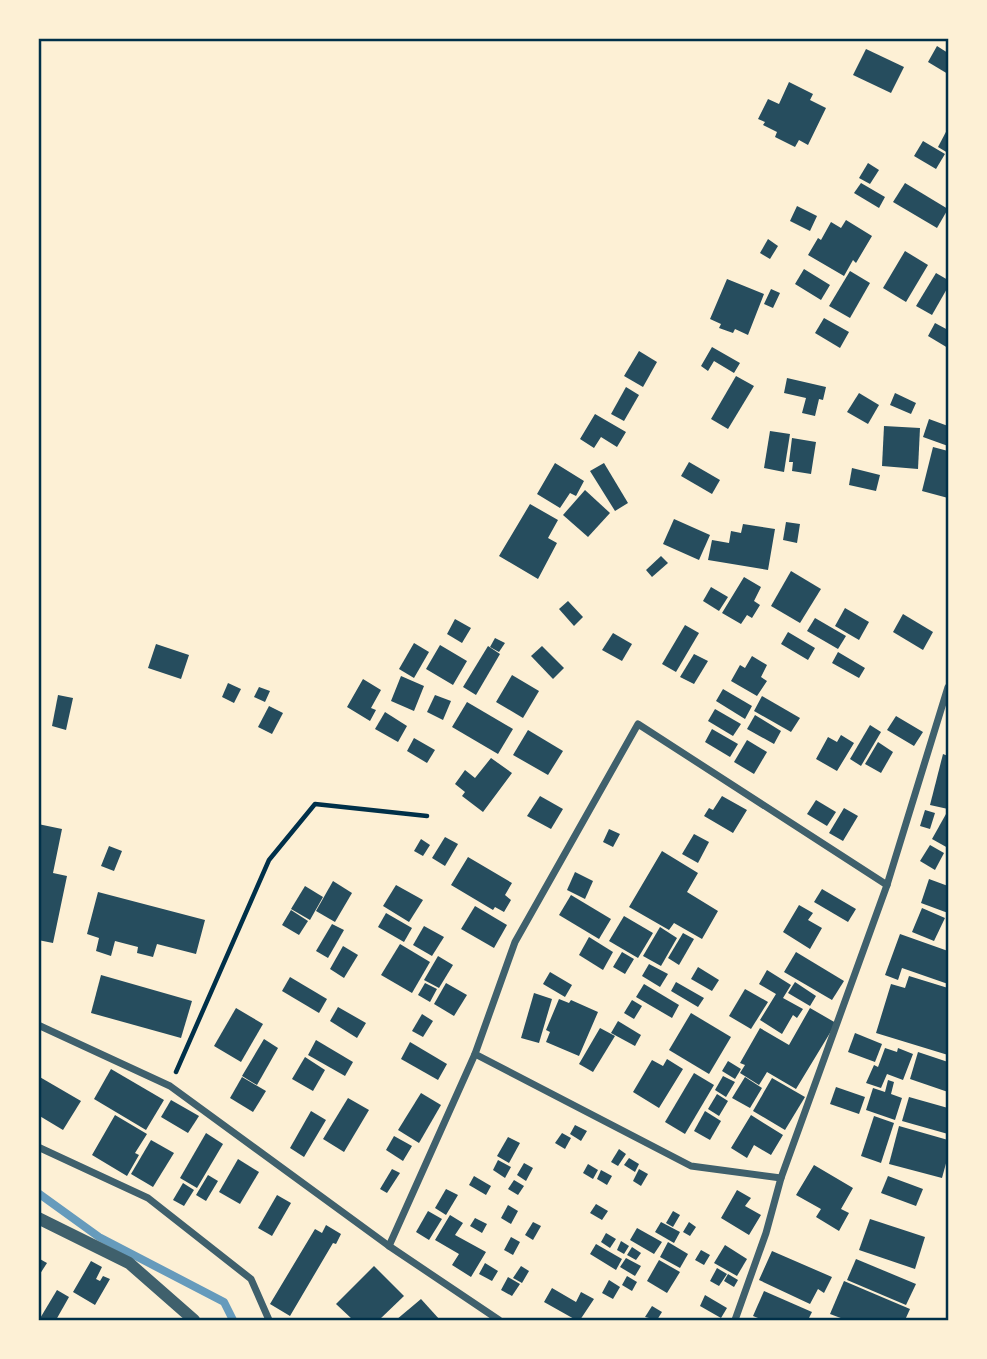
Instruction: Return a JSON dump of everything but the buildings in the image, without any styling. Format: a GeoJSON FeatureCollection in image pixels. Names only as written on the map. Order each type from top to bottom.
{"type":"FeatureCollection","features":[{"type":"Feature","properties":{"kind":"street"},"geometry":{"type":"LineString","coordinates":[[735,1321],[766,1233],[781,1178],[887,885],[948,687]]}},
{"type":"Feature","properties":{"kind":"street"},"geometry":{"type":"LineString","coordinates":[[389,1246],[475,1054],[515,942],[638,724],[887,885]]}},
{"type":"Feature","properties":{"kind":"street"},"geometry":{"type":"LineString","coordinates":[[38,1025],[170,1086],[389,1246],[499,1321]]}},
{"type":"Feature","properties":{"kind":"street"},"geometry":{"type":"LineString","coordinates":[[475,1054],[691,1166],[781,1178]]}},
{"type":"Feature","properties":{"kind":"street"},"geometry":{"type":"LineString","coordinates":[[38,1147],[148,1198],[251,1279],[269,1321]]}},
{"type":"Feature","properties":{"kind":"street"},"geometry":{"type":"LineString","coordinates":[[38,1218],[129,1263],[194,1321]]}},
{"type":"Feature","properties":{"kind":"path"},"geometry":{"type":"LineString","coordinates":[[170,1086],[269,860],[315,804],[427,816]]}},
{"type":"Feature","properties":{"kind":"waterway"},"geometry":{"type":"LineString","coordinates":[[38,1193],[99,1237],[224,1302],[233,1320]]}}]}
